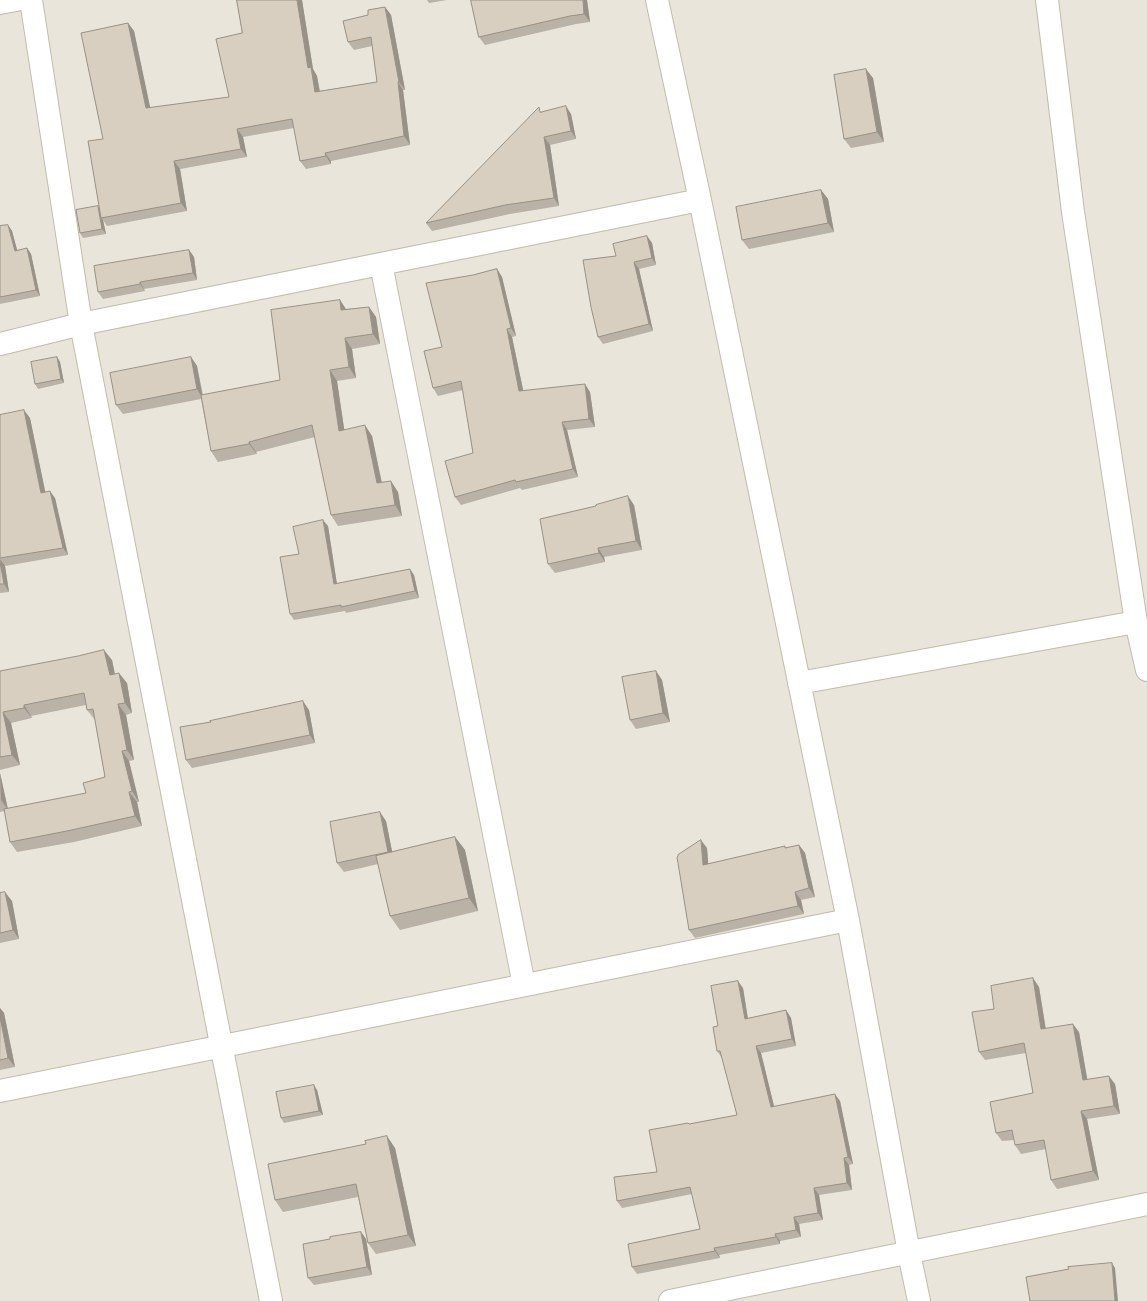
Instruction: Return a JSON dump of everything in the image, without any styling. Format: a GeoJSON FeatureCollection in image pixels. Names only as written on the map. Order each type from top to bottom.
{"type":"FeatureCollection","features":[{"type":"Feature","properties":{"kind":"street"},"geometry":{"type":"LineString","coordinates":[[0,3],[16,0]]}},
{"type":"Feature","properties":{"kind":"street"},"geometry":{"type":"LineString","coordinates":[[31,0],[81,324],[271,1301]]}},
{"type":"Feature","properties":{"kind":"street"},"geometry":{"type":"LineString","coordinates":[[657,0],[700,200],[848,920],[919,1301]]}},
{"type":"Feature","properties":{"kind":"street"},"geometry":{"type":"LineString","coordinates":[[1046,0],[1073,212],[1136,622],[1147,670]]}},
{"type":"Feature","properties":{"kind":"street"},"geometry":{"type":"LineString","coordinates":[[0,344],[81,324],[700,200]]}},
{"type":"Feature","properties":{"kind":"street"},"geometry":{"type":"LineString","coordinates":[[381,264],[524,985]]}},
{"type":"Feature","properties":{"kind":"street"},"geometry":{"type":"LineString","coordinates":[[799,683],[1136,622]]}},
{"type":"Feature","properties":{"kind":"street"},"geometry":{"type":"LineString","coordinates":[[0,1091],[848,920]]}},
{"type":"Feature","properties":{"kind":"street"},"geometry":{"type":"LineString","coordinates":[[670,1301],[1147,1204]]}},
{"type":"Feature","properties":{"kind":"shaded area"},"geometry":{"type":"Polygon","coordinates":[[[0,0],[1147,0],[1147,1301],[0,1301],[0,0]]]}},
{"type":"Feature","properties":{"kind":"building"},"geometry":{"type":"Polygon","coordinates":[[[237,0],[297,0],[308,68],[311,67],[315,92],[377,82],[371,37],[348,42],[343,21],[368,15],[368,10],[385,7],[399,82],[404,136],[325,153],[326,156],[300,161],[292,119],[237,129],[241,149],[174,161],[181,203],[101,218],[88,141],[103,139],[81,33],[128,23],[146,108],[229,97],[216,39],[242,33],[237,0]]]}},
{"type":"Feature","properties":{"kind":"building"},"geometry":{"type":"Polygon","coordinates":[[[471,0],[583,0],[584,14],[479,37],[471,0]]]}},
{"type":"Feature","properties":{"kind":"building"},"geometry":{"type":"Polygon","coordinates":[[[866,69],[877,132],[844,139],[834,75],[866,69]]]}},
{"type":"Feature","properties":{"kind":"building"},"geometry":{"type":"Polygon","coordinates":[[[566,106],[571,131],[544,137],[554,198],[505,205],[426,223],[539,107],[540,112],[566,106]]]}},
{"type":"Feature","properties":{"kind":"building"},"geometry":{"type":"Polygon","coordinates":[[[821,190],[828,223],[742,240],[736,207],[821,190]]]}},
{"type":"Feature","properties":{"kind":"building"},"geometry":{"type":"Polygon","coordinates":[[[98,206],[102,229],[80,233],[76,210],[98,206]]]}},
{"type":"Feature","properties":{"kind":"building"},"geometry":{"type":"Polygon","coordinates":[[[8,225],[15,251],[27,248],[36,290],[0,297],[0,226],[8,225]]]}},
{"type":"Feature","properties":{"kind":"building"},"geometry":{"type":"Polygon","coordinates":[[[647,236],[652,258],[634,262],[649,324],[598,337],[583,260],[616,256],[613,244],[647,236]]]}},
{"type":"Feature","properties":{"kind":"building"},"geometry":{"type":"Polygon","coordinates":[[[189,250],[193,273],[140,282],[140,284],[98,292],[94,266],[189,250]]]}},
{"type":"Feature","properties":{"kind":"building"},"geometry":{"type":"Polygon","coordinates":[[[497,269],[511,328],[507,329],[519,391],[585,384],[589,419],[562,422],[573,469],[516,482],[515,480],[455,497],[445,461],[473,453],[461,381],[433,388],[424,351],[442,347],[426,283],[473,275],[497,269]]]}},
{"type":"Feature","properties":{"kind":"building"},"geometry":{"type":"Polygon","coordinates":[[[340,300],[341,310],[369,307],[373,334],[345,338],[349,367],[330,370],[339,431],[365,425],[377,483],[391,481],[395,505],[331,515],[312,425],[249,442],[249,444],[211,451],[201,395],[280,380],[271,310],[340,300]]]}},
{"type":"Feature","properties":{"kind":"building"},"geometry":{"type":"Polygon","coordinates":[[[57,357],[61,379],[35,384],[31,362],[57,357]]]}},
{"type":"Feature","properties":{"kind":"building"},"geometry":{"type":"Polygon","coordinates":[[[191,357],[197,389],[116,405],[110,373],[191,357]]]}},
{"type":"Feature","properties":{"kind":"building"},"geometry":{"type":"Polygon","coordinates":[[[24,410],[41,493],[50,491],[63,548],[0,558],[0,415],[24,410]]]}},
{"type":"Feature","properties":{"kind":"building"},"geometry":{"type":"Polygon","coordinates":[[[628,496],[636,541],[598,548],[599,553],[548,564],[540,519],[596,506],[628,496]]]}},
{"type":"Feature","properties":{"kind":"building"},"geometry":{"type":"Polygon","coordinates":[[[323,520],[334,584],[410,569],[415,591],[341,607],[341,605],[290,614],[280,557],[299,554],[293,527],[323,520]]]}},
{"type":"Feature","properties":{"kind":"building"},"geometry":{"type":"Polygon","coordinates":[[[0,562],[4,584],[0,584],[0,562]]]}},
{"type":"Feature","properties":{"kind":"building"},"geometry":{"type":"Polygon","coordinates":[[[104,650],[110,675],[119,673],[125,703],[118,704],[127,750],[122,751],[132,791],[129,792],[135,816],[10,842],[4,809],[86,793],[83,783],[105,777],[93,709],[87,710],[84,693],[24,705],[24,708],[3,712],[12,755],[0,757],[0,671],[104,650]]]}},
{"type":"Feature","properties":{"kind":"building"},"geometry":{"type":"Polygon","coordinates":[[[656,671],[663,713],[630,720],[622,677],[656,671]]]}},
{"type":"Feature","properties":{"kind":"building"},"geometry":{"type":"Polygon","coordinates":[[[303,701],[310,735],[186,760],[180,727],[211,722],[210,721],[303,701]]]}},
{"type":"Feature","properties":{"kind":"building"},"geometry":{"type":"Polygon","coordinates":[[[380,812],[388,852],[337,863],[330,822],[380,812]]]}},
{"type":"Feature","properties":{"kind":"building"},"geometry":{"type":"Polygon","coordinates":[[[455,837],[469,898],[390,916],[376,856],[455,837]]]}},
{"type":"Feature","properties":{"kind":"building"},"geometry":{"type":"Polygon","coordinates":[[[701,840],[703,865],[785,846],[785,848],[799,845],[809,888],[795,892],[798,906],[689,930],[677,857],[701,840]]]}},
{"type":"Feature","properties":{"kind":"building"},"geometry":{"type":"Polygon","coordinates":[[[5,892],[13,930],[0,933],[0,893],[5,892]]]}},
{"type":"Feature","properties":{"kind":"building"},"geometry":{"type":"Polygon","coordinates":[[[1033,978],[1041,1029],[1073,1024],[1083,1080],[1109,1076],[1114,1106],[1081,1111],[1093,1171],[1051,1180],[1044,1140],[1015,1145],[1012,1130],[996,1133],[990,1102],[1033,1093],[1024,1043],[979,1052],[972,1012],[994,1009],[991,986],[1033,978]]]}},
{"type":"Feature","properties":{"kind":"building"},"geometry":{"type":"Polygon","coordinates":[[[738,981],[745,1019],[786,1010],[792,1039],[756,1046],[771,1107],[835,1094],[848,1157],[844,1158],[847,1183],[814,1188],[818,1213],[794,1217],[796,1230],[775,1234],[776,1237],[714,1248],[715,1251],[632,1267],[628,1244],[700,1229],[690,1187],[617,1201],[614,1177],[657,1172],[649,1130],[737,1115],[720,1051],[717,1051],[713,1027],[718,1026],[711,986],[738,981]]]}},
{"type":"Feature","properties":{"kind":"building"},"geometry":{"type":"Polygon","coordinates":[[[0,1017],[8,1058],[0,1060],[0,1017]]]}},
{"type":"Feature","properties":{"kind":"building"},"geometry":{"type":"Polygon","coordinates":[[[314,1085],[319,1111],[281,1118],[276,1092],[314,1085]]]}},
{"type":"Feature","properties":{"kind":"building"},"geometry":{"type":"Polygon","coordinates":[[[387,1136],[408,1235],[368,1243],[356,1184],[275,1200],[268,1164],[366,1144],[365,1141],[387,1136]]]}},
{"type":"Feature","properties":{"kind":"building"},"geometry":{"type":"Polygon","coordinates":[[[361,1232],[367,1267],[308,1278],[303,1244],[330,1239],[330,1237],[361,1232]]]}},
{"type":"Feature","properties":{"kind":"building"},"geometry":{"type":"Polygon","coordinates":[[[1112,1263],[1115,1301],[1030,1301],[1026,1277],[1069,1269],[1068,1267],[1112,1263]]]}}]}
